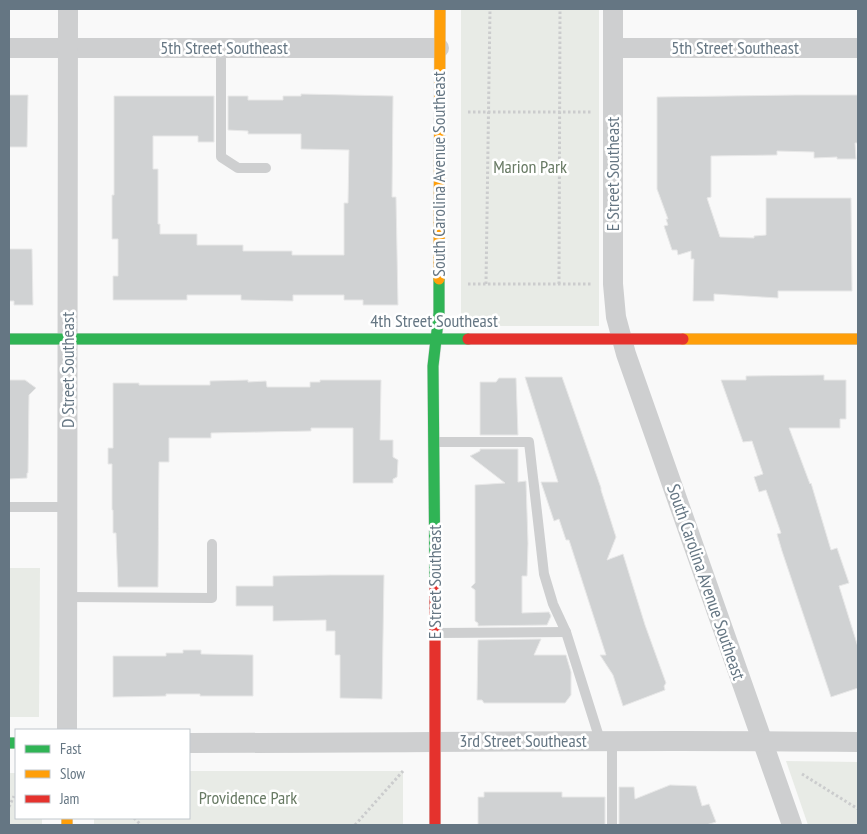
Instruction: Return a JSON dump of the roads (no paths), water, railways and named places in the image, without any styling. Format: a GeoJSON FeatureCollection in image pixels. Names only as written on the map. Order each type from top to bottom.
{"type":"FeatureCollection","features":[{"type":"Feature","properties":{"kind":"street","name":"D Street Southeast"},"geometry":{"type":"LineString","coordinates":[[67,729],[68,9]]}},
{"type":"Feature","properties":{"kind":"street","name":"South Carolina Avenue Southeast"},"geometry":{"type":"LineString","coordinates":[[437,339],[439,313],[440,9]]}},
{"type":"Feature","properties":{"kind":"street","name":"E Street Southeast"},"geometry":{"type":"LineString","coordinates":[[613,9],[613,284],[616,317],[621,339]]}},
{"type":"Feature","properties":{"kind":"street","name":"5th Street Southeast"},"geometry":{"type":"LineString","coordinates":[[9,48],[439,48]]}},
{"type":"Feature","properties":{"kind":"street","name":"5th Street Southeast"},"geometry":{"type":"LineString","coordinates":[[613,48],[858,48]]}},
{"type":"Feature","properties":{"kind":"street","name":"4th Street Southeast"},"geometry":{"type":"LineString","coordinates":[[9,339],[858,339]]}},
{"type":"Feature","properties":{"kind":"street","name":"E Street Southeast"},"geometry":{"type":"LineString","coordinates":[[435,825],[433,366],[437,339]]}},
{"type":"Feature","properties":{"kind":"street","name":"South Carolina Avenue Southeast"},"geometry":{"type":"LineString","coordinates":[[621,339],[792,825]]}},
{"type":"Feature","properties":{"kind":"street","name":"3rd Street Southeast"},"geometry":{"type":"LineString","coordinates":[[190,743],[606,740],[858,742]]}},
{"type":"Feature","properties":{"kind":"lane"},"geometry":{"type":"LineString","coordinates":[[221,48],[221,157],[238,168],[266,168]]}},
{"type":"Feature","properties":{"kind":"lane"},"geometry":{"type":"LineString","coordinates":[[434,442],[529,442],[544,574],[553,604],[566,632],[606,740],[612,825]]}},
{"type":"Feature","properties":{"kind":"lane"},"geometry":{"type":"LineString","coordinates":[[9,507],[68,507]]}},
{"type":"Feature","properties":{"kind":"lane"},"geometry":{"type":"LineString","coordinates":[[67,597],[212,598],[212,544]]}},
{"type":"Feature","properties":{"kind":"lane"},"geometry":{"type":"LineString","coordinates":[[435,633],[566,632]]}},
{"type":"Feature","properties":{"kind":"park label","name":"Marion Park"},"geometry":{"type":"Point","coordinates":[530,167]}},
{"type":"Feature","properties":{"kind":"park label","name":"Providence Park"},"geometry":{"type":"Point","coordinates":[248,798]}}]}
